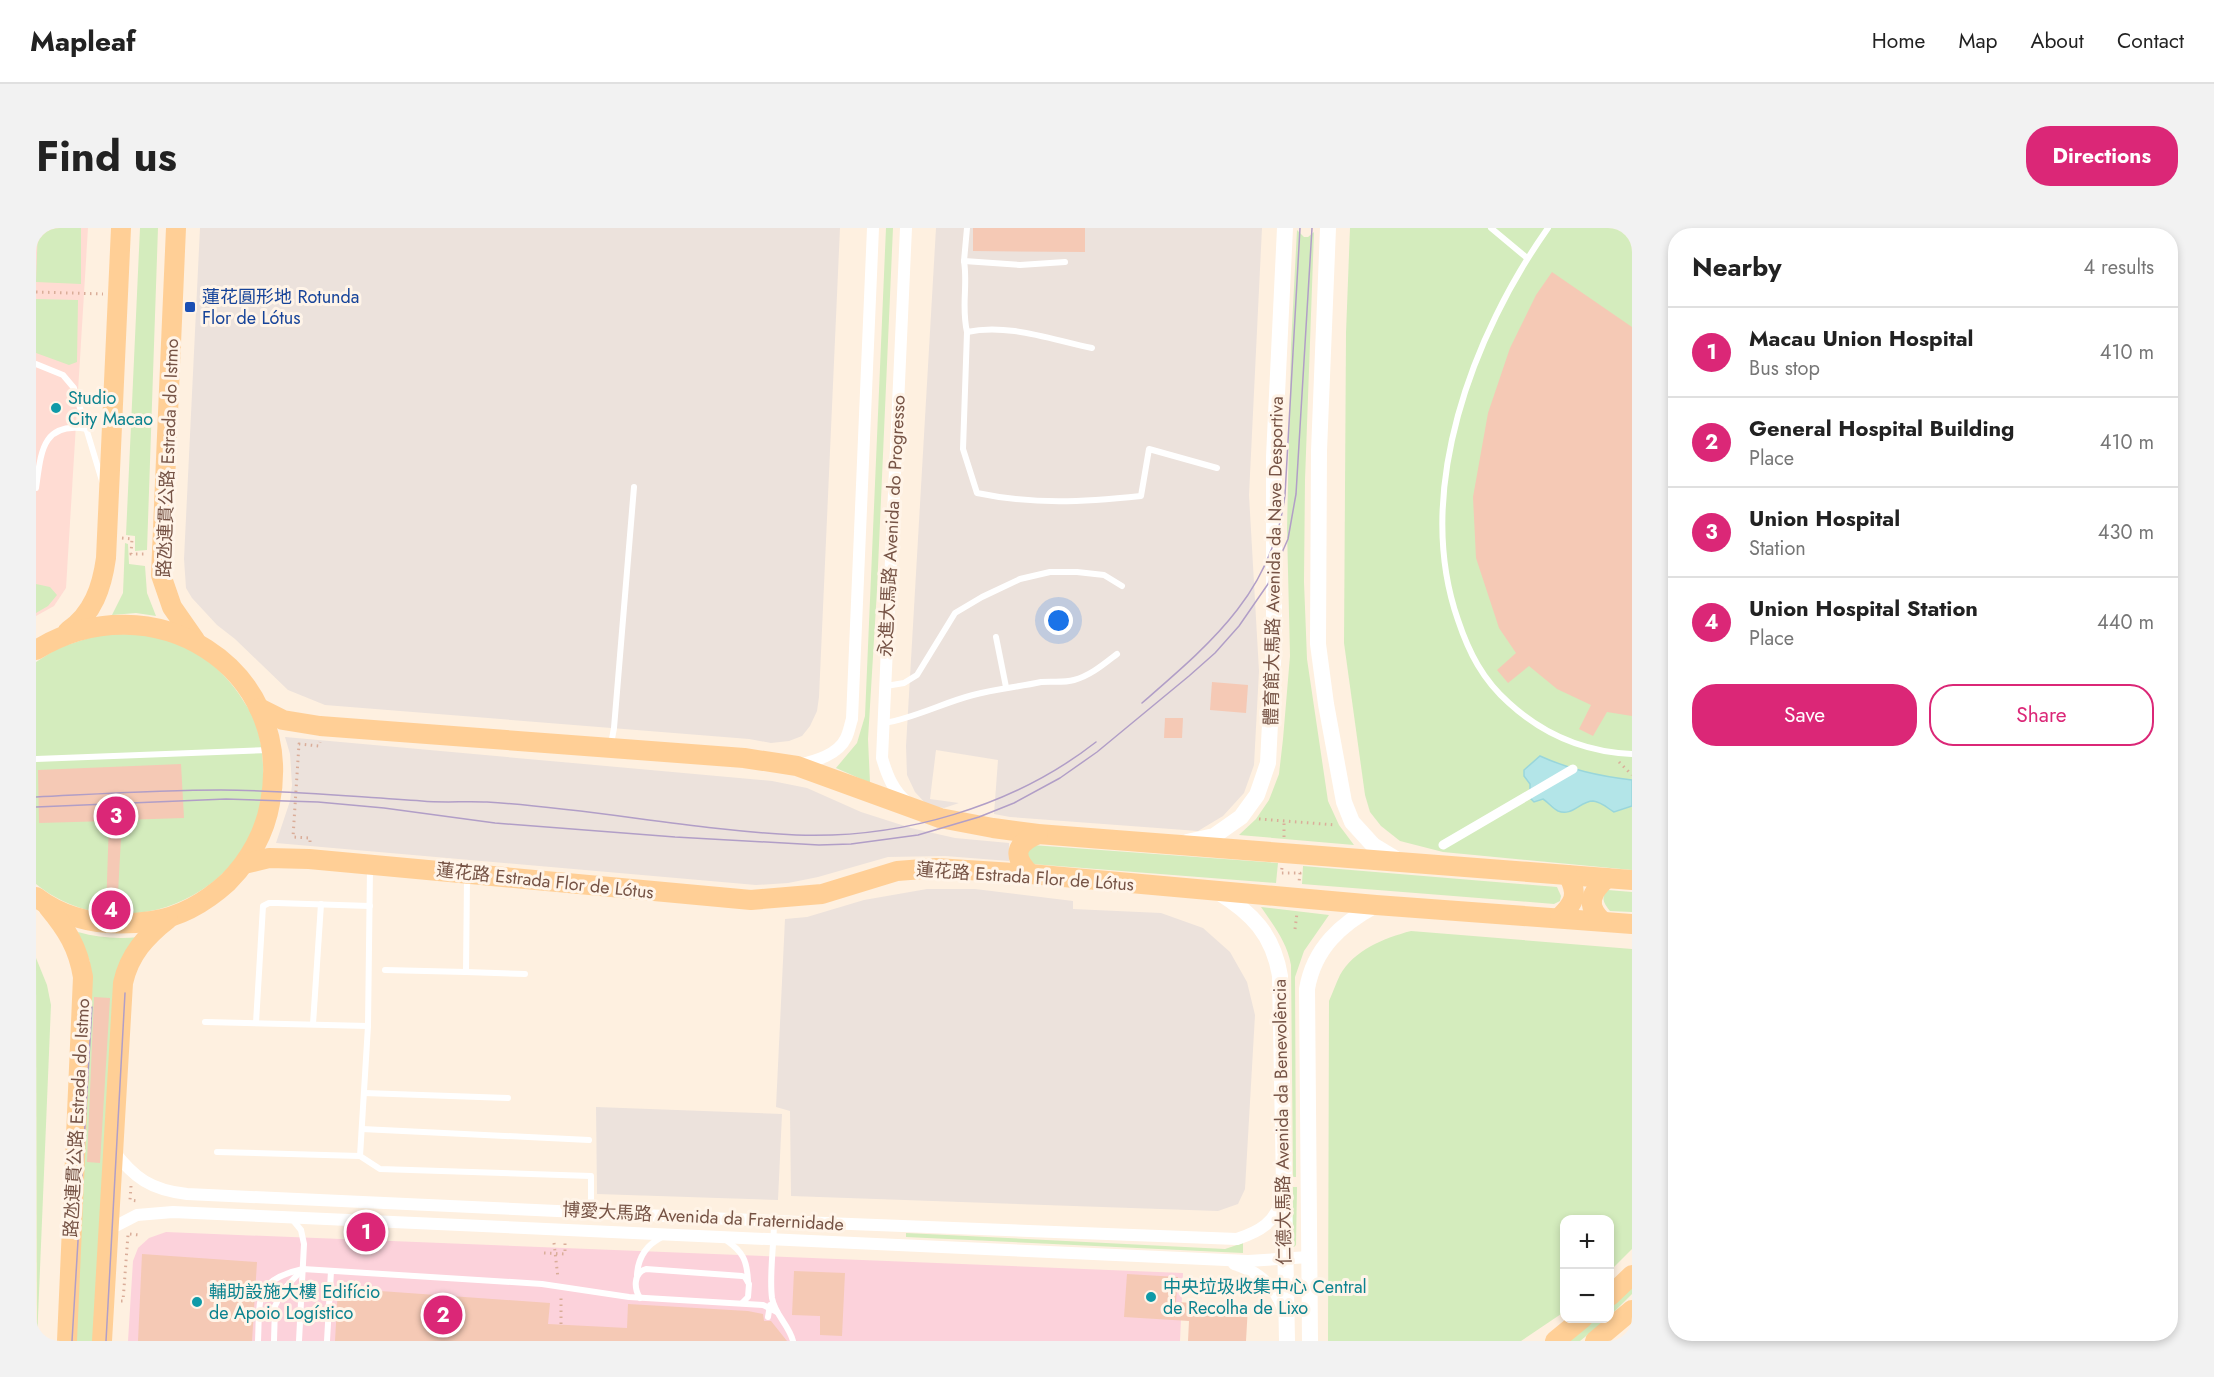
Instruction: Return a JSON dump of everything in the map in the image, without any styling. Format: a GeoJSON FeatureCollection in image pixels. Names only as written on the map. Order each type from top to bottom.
{"type":"FeatureCollection","features":[{"type":"Feature","properties":{"kind":"main road"},"geometry":{"type":"LineString","coordinates":[[36,650],[80,622],[102,584],[109,505],[121,228]]}},
{"type":"Feature","properties":{"kind":"main road","name":"路氹連貫公路 Estrada do Istmo"},"geometry":{"type":"LineString","coordinates":[[176,228],[161,575],[172,607],[197,642]]}},
{"type":"Feature","properties":{"kind":"main road","name":"體育館大馬路 Avenida da Nave Desportiva"},"geometry":{"type":"LineString","coordinates":[[1178,844],[1214,836],[1241,817],[1257,795],[1268,763],[1274,644],[1274,457],[1285,228]]}},
{"type":"Feature","properties":{"kind":"main road"},"geometry":{"type":"LineString","coordinates":[[1328,228],[1319,451],[1318,644],[1344,802],[1351,819],[1373,845],[1401,862]]}},
{"type":"Feature","properties":{"kind":"main road"},"geometry":{"type":"LineString","coordinates":[[41,901],[72,916],[101,923],[129,924],[171,917],[205,901],[222,888],[244,864],[258,841],[268,815],[273,788],[273,760],[268,733],[259,708],[243,682],[222,660],[197,642],[164,628],[128,623],[92,626],[58,637]]}},
{"type":"Feature","properties":{"kind":"main road"},"geometry":{"type":"LineString","coordinates":[[259,708],[283,720],[320,726],[744,758],[797,765],[918,811],[949,820],[1038,834],[1632,880]]}},
{"type":"Feature","properties":{"kind":"main road"},"geometry":{"type":"LineString","coordinates":[[1030,874],[1021,864],[1018,850],[1026,839],[1038,834]]}},
{"type":"Feature","properties":{"kind":"main road","name":"蓮花路 Estrada Flor de Lótus"},"geometry":{"type":"LineString","coordinates":[[244,864],[269,858],[309,859],[751,900],[776,900],[829,892],[897,871],[936,868],[1632,924]]}},
{"type":"Feature","properties":{"kind":"main road"},"geometry":{"type":"LineString","coordinates":[[1560,917],[1572,904],[1574,894],[1568,875]]}},
{"type":"Feature","properties":{"kind":"main road"},"geometry":{"type":"LineString","coordinates":[[1602,921],[1594,914],[1591,905],[1597,888],[1607,878]]}},
{"type":"Feature","properties":{"kind":"main road","name":"仁德大馬路 Avenida da Benevolência"},"geometry":{"type":"LineString","coordinates":[[1218,892],[1240,906],[1266,934],[1277,957],[1280,976],[1287,1341]]}},
{"type":"Feature","properties":{"kind":"main road","name":"路氹連貫公路 Estrada do Istmo"},"geometry":{"type":"LineString","coordinates":[[41,901],[72,939],[79,954],[83,977],[67,1341]]}},
{"type":"Feature","properties":{"kind":"main road","name":"仁德大馬路 Avenida da Benevolência"},"geometry":{"type":"LineString","coordinates":[[1310,1341],[1307,989],[1313,964],[1325,944],[1349,922],[1376,905]]}},
{"type":"Feature","properties":{"kind":"main road","name":"路氹連貫公路 Estrada do Istmo"},"geometry":{"type":"LineString","coordinates":[[102,1341],[121,996],[126,969],[132,957],[152,932],[171,917]]}},
{"type":"Feature","properties":{"kind":"main road"},"geometry":{"type":"LineString","coordinates":[[1614,1292],[1632,1275]]}},
{"type":"Feature","properties":{"kind":"main road"},"geometry":{"type":"LineString","coordinates":[[1596,1341],[1632,1310]]}},
{"type":"Feature","properties":{"kind":"main road"},"geometry":{"type":"LineString","coordinates":[[1555,1341],[1576,1323]]}},
{"type":"Feature","properties":{"kind":"street","name":"永進大馬路 Avenida do Progresso"},"geometry":{"type":"LineString","coordinates":[[797,765],[818,760],[834,750],[846,739],[852,719],[873,228]]}},
{"type":"Feature","properties":{"kind":"street","name":"永進大馬路 Avenida do Progresso"},"geometry":{"type":"LineString","coordinates":[[906,228],[882,758],[888,779],[901,797],[918,811]]}},
{"type":"Feature","properties":{"kind":"street"},"geometry":{"type":"LineString","coordinates":[[1443,845],[1573,769]]}},
{"type":"Feature","properties":{"kind":"street","name":"博愛大馬路 Avenida da Fraternidade"},"geometry":{"type":"LineString","coordinates":[[113,1150],[122,1162],[145,1183],[175,1192],[774,1221],[1238,1239],[1256,1233],[1270,1222],[1280,1208],[1285,1191]]}},
{"type":"Feature","properties":{"kind":"street","name":"博愛大馬路 Avenida da Fraternidade"},"geometry":{"type":"LineString","coordinates":[[108,1230],[137,1215],[165,1212],[1222,1260],[1248,1261],[1309,1257]]}},
{"type":"Feature","properties":{"kind":"street"},"geometry":{"type":"LineString","coordinates":[[665,1235],[666,1216]]}},
{"type":"Feature","properties":{"kind":"street","name":"博愛大馬路 Avenida da Fraternidade"},"geometry":{"type":"LineString","coordinates":[[1222,1260],[1244,1267],[1264,1279],[1279,1297],[1286,1319]]}},
{"type":"Feature","properties":{"kind":"lane"},"geometry":{"type":"LineString","coordinates":[[967,228],[963,300],[967,332],[963,449],[978,493],[1000,498],[1050,503],[1141,496],[1149,448],[1217,468]]}},
{"type":"Feature","properties":{"kind":"lane"},"geometry":{"type":"LineString","coordinates":[[1491,228],[1527,258]]}},
{"type":"Feature","properties":{"kind":"lane"},"geometry":{"type":"LineString","coordinates":[[1548,228],[1527,258],[1494,320],[1464,392],[1448,461],[1442,518],[1443,560],[1452,604],[1467,647],[1492,688],[1523,716],[1572,744],[1609,753],[1632,754]]}},
{"type":"Feature","properties":{"kind":"lane"},"geometry":{"type":"LineString","coordinates":[[964,261],[1020,265],[1065,262]]}},
{"type":"Feature","properties":{"kind":"lane"},"geometry":{"type":"LineString","coordinates":[[967,332],[1002,329],[1092,348]]}},
{"type":"Feature","properties":{"kind":"lane"},"geometry":{"type":"LineString","coordinates":[[36,364],[63,375],[74,388],[109,505]]}},
{"type":"Feature","properties":{"kind":"lane"},"geometry":{"type":"LineString","coordinates":[[36,488],[40,453],[45,443],[63,429],[75,427],[87,429]]}},
{"type":"Feature","properties":{"kind":"lane"},"geometry":{"type":"LineString","coordinates":[[611,748],[634,487]]}},
{"type":"Feature","properties":{"kind":"lane"},"geometry":{"type":"LineString","coordinates":[[885,686],[904,683],[917,675],[955,614],[982,597],[1020,579],[1050,572],[1077,572],[1104,575],[1122,586]]}},
{"type":"Feature","properties":{"kind":"lane"},"geometry":{"type":"LineString","coordinates":[[996,637],[1006,687]]}},
{"type":"Feature","properties":{"kind":"lane"},"geometry":{"type":"LineString","coordinates":[[883,723],[903,720],[930,708],[1006,687],[1024,687],[1042,682],[1073,680],[1089,674],[1117,654]]}},
{"type":"Feature","properties":{"kind":"lane"},"geometry":{"type":"LineString","coordinates":[[36,759],[271,750]]}},
{"type":"Feature","properties":{"kind":"lane"},"geometry":{"type":"LineString","coordinates":[[360,1156],[368,1026],[370,865]]}},
{"type":"Feature","properties":{"kind":"lane"},"geometry":{"type":"LineString","coordinates":[[466,972],[467,874]]}},
{"type":"Feature","properties":{"kind":"lane"},"geometry":{"type":"LineString","coordinates":[[256,1023],[263,906],[277,903],[370,906]]}},
{"type":"Feature","properties":{"kind":"lane"},"geometry":{"type":"LineString","coordinates":[[313,1024],[321,904]]}},
{"type":"Feature","properties":{"kind":"lane"},"geometry":{"type":"LineString","coordinates":[[385,970],[525,974]]}},
{"type":"Feature","properties":{"kind":"lane"},"geometry":{"type":"LineString","coordinates":[[205,1022],[368,1026]]}},
{"type":"Feature","properties":{"kind":"lane"},"geometry":{"type":"LineString","coordinates":[[364,1093],[508,1098]]}},
{"type":"Feature","properties":{"kind":"lane"},"geometry":{"type":"LineString","coordinates":[[362,1129],[589,1140]]}},
{"type":"Feature","properties":{"kind":"lane"},"geometry":{"type":"LineString","coordinates":[[217,1152],[360,1156],[380,1169],[591,1176],[591,1212]]}},
{"type":"Feature","properties":{"kind":"lane"},"geometry":{"type":"LineString","coordinates":[[291,1218],[301,1230],[304,1244],[299,1341]]}},
{"type":"Feature","properties":{"kind":"lane"},"geometry":{"type":"LineString","coordinates":[[768,1317],[772,1290],[774,1221]]}},
{"type":"Feature","properties":{"kind":"lane"},"geometry":{"type":"LineString","coordinates":[[640,1298],[636,1292],[636,1275],[641,1256],[651,1244],[665,1235]]}},
{"type":"Feature","properties":{"kind":"lane"},"geometry":{"type":"LineString","coordinates":[[721,1238],[734,1246],[747,1263],[749,1284],[747,1300],[738,1304]]}},
{"type":"Feature","properties":{"kind":"lane"},"geometry":{"type":"LineString","coordinates":[[274,1341],[275,1306],[283,1290],[303,1269]]}},
{"type":"Feature","properties":{"kind":"lane"},"geometry":{"type":"LineString","coordinates":[[258,1341],[260,1295],[269,1282],[286,1273],[303,1269],[542,1284],[629,1297],[769,1307],[777,1312]]}},
{"type":"Feature","properties":{"kind":"lane"},"geometry":{"type":"LineString","coordinates":[[636,1275],[645,1269],[738,1275],[745,1277],[749,1284]]}},
{"type":"Feature","properties":{"kind":"lane"},"geometry":{"type":"LineString","coordinates":[[327,1341],[331,1271]]}},
{"type":"Feature","properties":{"kind":"lane"},"geometry":{"type":"LineString","coordinates":[[772,1290],[777,1312],[790,1331],[793,1341]]}},
{"type":"Feature","properties":{"kind":"path"},"geometry":{"type":"LineString","coordinates":[[36,292],[118,294]]}},
{"type":"Feature","properties":{"kind":"path"},"geometry":{"type":"LineString","coordinates":[[107,537],[132,539],[131,554],[161,555]]}},
{"type":"Feature","properties":{"kind":"path"},"geometry":{"type":"LineString","coordinates":[[299,744],[293,837],[310,838],[309,859]]}},
{"type":"Feature","properties":{"kind":"path"},"geometry":{"type":"LineString","coordinates":[[1245,811],[1256,819],[1339,825],[1351,819]]}},
{"type":"Feature","properties":{"kind":"path"},"geometry":{"type":"LineString","coordinates":[[1284,821],[1281,873],[1300,873],[1295,929]]}},
{"type":"Feature","properties":{"kind":"path"},"geometry":{"type":"LineString","coordinates":[[555,1253],[544,1253],[565,1254],[566,1230]]}},
{"type":"Feature","properties":{"kind":"path"},"geometry":{"type":"LineString","coordinates":[[128,1234],[139,1234]]}},
{"type":"Feature","properties":{"kind":"path"},"geometry":{"type":"LineString","coordinates":[[123,1301],[127,1250]]}},
{"type":"Feature","properties":{"kind":"shaded area","name":"Studio City Macao"},"geometry":{"type":"Polygon","coordinates":[[[36,228],[88,228],[66,588],[54,606],[36,616],[36,228]]]}},
{"type":"Feature","properties":{"kind":"shaded area"},"geometry":{"type":"Polygon","coordinates":[[[200,228],[840,228],[819,697],[817,711],[802,736],[789,741],[771,743],[749,739],[325,705],[288,690],[235,639],[217,625],[192,598],[186,588],[184,559],[200,228]]]}},
{"type":"Feature","properties":{"kind":"shaded area"},"geometry":{"type":"Polygon","coordinates":[[[936,228],[1262,228],[1249,495],[1259,671],[1254,765],[1244,793],[1223,816],[1198,831],[994,814],[998,760],[936,750],[930,799],[959,803],[944,808],[927,805],[915,792],[907,775],[906,746],[936,228]]]}},
{"type":"Feature","properties":{"kind":"shaded area"},"geometry":{"type":"Polygon","coordinates":[[[285,737],[772,781],[807,788],[861,812],[911,828],[955,838],[1009,843],[1009,861],[945,856],[888,857],[818,877],[788,883],[756,885],[276,843],[290,801],[292,785],[290,754],[285,737]]]}},
{"type":"Feature","properties":{"kind":"shaded area"},"geometry":{"type":"Polygon","coordinates":[[[927,889],[975,889],[1073,901],[1073,909],[1161,913],[1203,928],[1230,952],[1247,982],[1255,1015],[1245,1189],[1238,1204],[1218,1211],[791,1196],[790,1111],[776,1107],[785,919],[807,917],[864,900],[927,889]]]}},
{"type":"Feature","properties":{"kind":"shaded area"},"geometry":{"type":"Polygon","coordinates":[[[596,1107],[782,1114],[778,1200],[597,1194],[596,1107]]]}},
{"type":"Feature","properties":{"kind":"shaded area"},"geometry":{"type":"Polygon","coordinates":[[[166,1232],[1183,1273],[1180,1341],[128,1341],[133,1261],[138,1248],[149,1238],[166,1232]]]}},
{"type":"Feature","properties":{"kind":"green space"},"geometry":{"type":"Polygon","coordinates":[[[38,228],[81,228],[81,284],[36,282],[38,228]]]}},
{"type":"Feature","properties":{"kind":"green space"},"geometry":{"type":"Polygon","coordinates":[[[140,228],[158,228],[147,550],[135,551],[135,536],[126,535],[140,228]]]}},
{"type":"Feature","properties":{"kind":"green space"},"geometry":{"type":"Polygon","coordinates":[[[886,228],[893,228],[868,739],[870,783],[836,768],[857,743],[865,716],[886,228]]]}},
{"type":"Feature","properties":{"kind":"green space"},"geometry":{"type":"Polygon","coordinates":[[[1350,228],[1632,228],[1632,870],[1443,852],[1400,841],[1381,826],[1370,812],[1365,795],[1344,643],[1346,333],[1350,228]]]}},
{"type":"Feature","properties":{"kind":"green space"},"geometry":{"type":"Polygon","coordinates":[[[1297,230],[1304,237],[1314,232],[1305,480],[1304,582],[1307,659],[1328,801],[1339,825],[1354,845],[1239,835],[1256,819],[1269,800],[1279,774],[1283,739],[1290,656],[1287,529],[1291,345],[1297,230]]]}},
{"type":"Feature","properties":{"kind":"green space"},"geometry":{"type":"Polygon","coordinates":[[[36,299],[78,300],[77,362],[69,365],[36,353],[36,299]]]}},
{"type":"Feature","properties":{"kind":"green space"},"geometry":{"type":"Polygon","coordinates":[[[125,543],[128,544],[129,564],[145,566],[147,593],[156,616],[136,613],[112,615],[123,593],[125,543]]]}},
{"type":"Feature","properties":{"kind":"green space"},"geometry":{"type":"Polygon","coordinates":[[[36,584],[50,587],[57,595],[48,606],[36,613],[36,584]]]}},
{"type":"Feature","properties":{"kind":"green space"},"geometry":{"type":"Polygon","coordinates":[[[101,634],[151,635],[179,644],[204,657],[229,681],[247,706],[257,729],[261,746],[262,804],[254,828],[244,847],[216,879],[199,892],[160,909],[138,913],[111,914],[84,909],[59,899],[36,884],[36,662],[58,648],[101,634]]]}},
{"type":"Feature","properties":{"kind":"green space"},"geometry":{"type":"Polygon","coordinates":[[[1032,845],[1278,863],[1276,883],[1032,864],[1025,849],[1032,845]]]}},
{"type":"Feature","properties":{"kind":"green space"},"geometry":{"type":"Polygon","coordinates":[[[1303,866],[1557,887],[1561,896],[1560,901],[1554,904],[1302,884],[1303,866]]]}},
{"type":"Feature","properties":{"kind":"green space"},"geometry":{"type":"Polygon","coordinates":[[[1608,890],[1632,892],[1632,912],[1610,911],[1604,900],[1608,890]]]}},
{"type":"Feature","properties":{"kind":"green space"},"geometry":{"type":"Polygon","coordinates":[[[1261,907],[1329,915],[1304,951],[1295,977],[1296,1177],[1293,1177],[1291,965],[1283,942],[1261,907]]]}},
{"type":"Feature","properties":{"kind":"green space"},"geometry":{"type":"Polygon","coordinates":[[[1411,931],[1632,949],[1632,1249],[1614,1267],[1614,1215],[1560,1215],[1560,1315],[1521,1341],[1328,1341],[1329,1001],[1346,966],[1361,952],[1390,937],[1411,931]]]}},
{"type":"Feature","properties":{"kind":"green space"},"geometry":{"type":"Polygon","coordinates":[[[78,932],[93,936],[140,937],[132,948],[96,1341],[73,1341],[90,990],[90,962],[78,932]]]}},
{"type":"Feature","properties":{"kind":"green space"},"geometry":{"type":"Polygon","coordinates":[[[36,958],[47,985],[51,1005],[37,1341],[36,958]]]}},
{"type":"Feature","properties":{"kind":"green space"},"geometry":{"type":"Polygon","coordinates":[[[1293,1187],[1297,1187],[1296,1245],[1294,1247],[1291,1245],[1293,1187]]]}},
{"type":"Feature","properties":{"kind":"green space"},"geometry":{"type":"Polygon","coordinates":[[[906,1233],[1225,1249],[1243,1243],[1243,1253],[906,1237],[906,1233]]]}},
{"type":"Feature","properties":{"kind":"green space"},"geometry":{"type":"Polygon","coordinates":[[[1632,1285],[1632,1294],[1614,1312],[1614,1302],[1632,1285]]]}},
{"type":"Feature","properties":{"kind":"green space"},"geometry":{"type":"Polygon","coordinates":[[[1590,1323],[1602,1323],[1580,1341],[1568,1341],[1590,1323]]]}},
{"type":"Feature","properties":{"kind":"water"},"geometry":{"type":"Polygon","coordinates":[[[1540,756],[1585,772],[1632,780],[1632,806],[1614,812],[1593,801],[1563,812],[1556,810],[1543,799],[1534,802],[1530,798],[1530,784],[1524,776],[1524,770],[1540,756]]]}},
{"type":"Feature","properties":{"kind":"building"},"geometry":{"type":"Polygon","coordinates":[[[973,228],[1085,228],[1085,252],[973,251],[973,228]]]}},
{"type":"Feature","properties":{"kind":"building"},"geometry":{"type":"Polygon","coordinates":[[[1552,272],[1632,327],[1632,716],[1607,712],[1593,736],[1579,729],[1591,705],[1557,689],[1529,666],[1508,683],[1497,670],[1516,653],[1499,628],[1476,558],[1473,497],[1488,413],[1510,348],[1536,295],[1552,272]]]}},
{"type":"Feature","properties":{"kind":"building"},"geometry":{"type":"Polygon","coordinates":[[[1212,682],[1248,685],[1246,713],[1210,710],[1212,682]]]}},
{"type":"Feature","properties":{"kind":"building"},"geometry":{"type":"Polygon","coordinates":[[[1165,718],[1183,718],[1182,738],[1164,738],[1165,718]]]}},
{"type":"Feature","properties":{"kind":"building"},"geometry":{"type":"Polygon","coordinates":[[[181,764],[184,818],[122,820],[117,911],[106,911],[109,821],[39,823],[38,770],[181,764]]]}},
{"type":"Feature","properties":{"kind":"building"},"geometry":{"type":"Polygon","coordinates":[[[94,997],[110,998],[100,1163],[87,1162],[94,997]]]}},
{"type":"Feature","properties":{"kind":"building","name":"輔助設施大樓 Edifício de Apoio Logístico"},"geometry":{"type":"Polygon","coordinates":[[[142,1254],[257,1262],[252,1341],[138,1341],[142,1254]]]}},
{"type":"Feature","properties":{"kind":"building"},"geometry":{"type":"Polygon","coordinates":[[[794,1271],[845,1273],[842,1336],[820,1335],[820,1316],[792,1315],[794,1271]]]}},
{"type":"Feature","properties":{"kind":"building"},"geometry":{"type":"Polygon","coordinates":[[[1127,1274],[1178,1277],[1176,1302],[1248,1306],[1246,1341],[1188,1341],[1189,1321],[1124,1317],[1127,1274]]]}},
{"type":"Feature","properties":{"kind":"building"},"geometry":{"type":"Polygon","coordinates":[[[338,1288],[550,1303],[548,1324],[627,1328],[628,1304],[748,1311],[763,1314],[764,1321],[771,1321],[787,1341],[335,1341],[338,1288]]]}},
{"type":"Feature","properties":{"kind":"tram line"},"geometry":{"type":"LineString","coordinates":[[1142,703],[1192,659],[1235,613],[1253,588],[1267,560],[1278,529],[1285,495],[1300,228]]}},
{"type":"Feature","properties":{"kind":"tram line"},"geometry":{"type":"LineString","coordinates":[[36,807],[226,799],[318,802],[384,808],[495,823],[819,845],[851,844],[918,835],[979,817],[1014,803],[1060,778],[1097,752],[1189,676],[1215,653],[1239,626],[1268,584],[1288,539],[1296,494],[1312,228]]}},
{"type":"Feature","properties":{"kind":"tram line"},"geometry":{"type":"LineString","coordinates":[[36,797],[175,791],[271,791],[430,802],[526,805],[718,829],[796,835],[836,835],[915,824],[992,801],[1029,785],[1064,765],[1096,742]]}},
{"type":"Feature","properties":{"kind":"tram line"},"geometry":{"type":"LineString","coordinates":[[106,1341],[125,993]]}},
{"type":"Feature","properties":{"kind":"tram line"},"geometry":{"type":"LineString","coordinates":[[72,1341],[92,1007]]}},
{"type":"Feature","properties":{"kind":"place","name":"蓮花圓形地 Rotunda Flor de Lótus"},"geometry":{"type":"Point","coordinates":[190,307]}},
{"type":"Feature","properties":{"kind":"place","name":"Studio City Macao"},"geometry":{"type":"Point","coordinates":[56,408]}},
{"type":"Feature","properties":{"kind":"place","name":"Union Hospital"},"geometry":{"type":"Point","coordinates":[116,816]}},
{"type":"Feature","properties":{"kind":"place","name":"Union Hospital Station"},"geometry":{"type":"Point","coordinates":[111,910]}},
{"type":"Feature","properties":{"kind":"place","name":"Macau Union Hospital"},"geometry":{"type":"Point","coordinates":[366,1232]}},
{"type":"Feature","properties":{"kind":"place","name":"中央垃圾收集中心 Central de Recolha de Lixo"},"geometry":{"type":"Point","coordinates":[1151,1297]}},
{"type":"Feature","properties":{"kind":"place","name":"輔助設施大樓 Edifício de Apoio Logístico"},"geometry":{"type":"Point","coordinates":[197,1302]}},
{"type":"Feature","properties":{"kind":"place","name":"General Hospital Building"},"geometry":{"type":"Point","coordinates":[443,1315]}}]}
